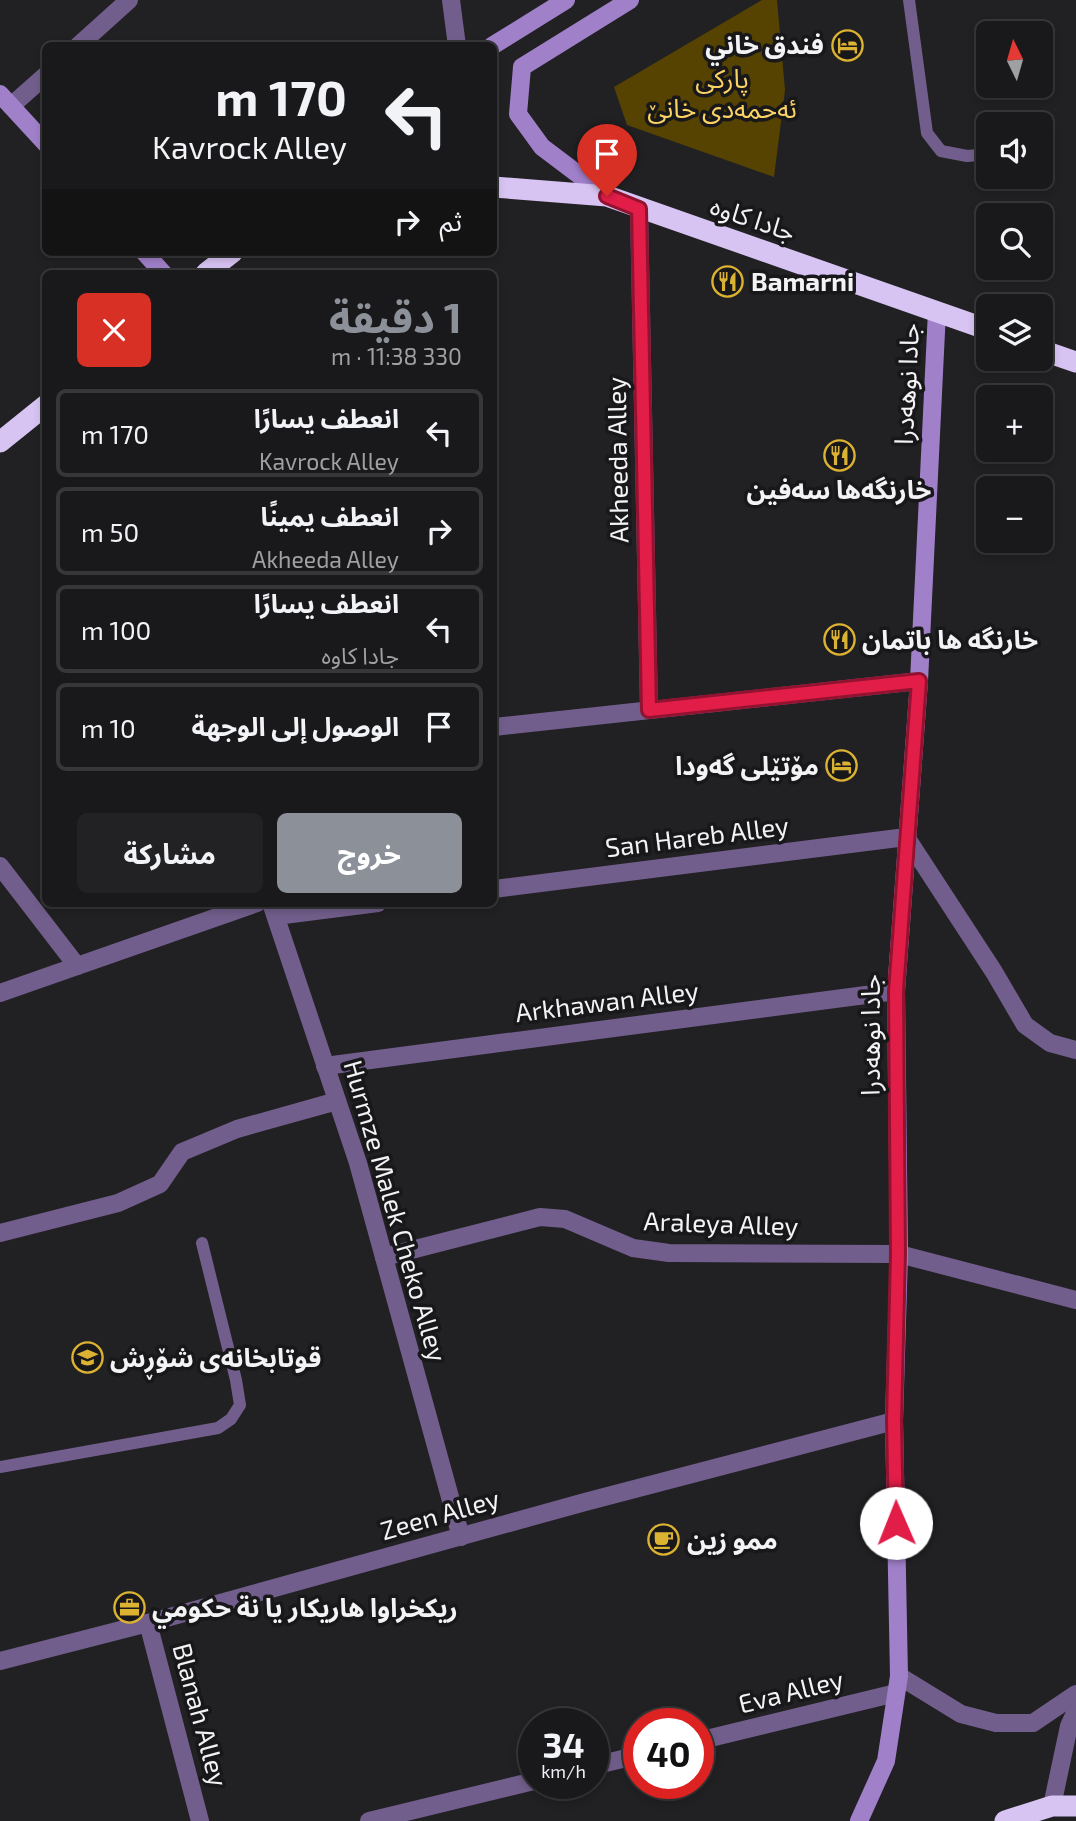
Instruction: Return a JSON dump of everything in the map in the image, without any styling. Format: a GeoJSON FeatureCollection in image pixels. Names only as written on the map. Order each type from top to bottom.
{"type":"FeatureCollection","features":[{"type":"Feature","properties":{"kind":"highway","name":"جادا کاوه‌"},"geometry":{"type":"LineString","coordinates":[[497,187],[607,196],[976,325]]}},
{"type":"Feature","properties":{"kind":"highway"},"geometry":{"type":"LineString","coordinates":[[210,270],[228,256]]}},
{"type":"Feature","properties":{"kind":"highway"},"geometry":{"type":"LineString","coordinates":[[1053,354],[1076,362]]}},
{"type":"Feature","properties":{"kind":"highway"},"geometry":{"type":"LineString","coordinates":[[0,442],[42,408]]}},
{"type":"Feature","properties":{"kind":"highway"},"geometry":{"type":"LineString","coordinates":[[1005,1821],[1052,1806],[1076,1806]]}},
{"type":"Feature","properties":{"kind":"street"},"geometry":{"type":"LineString","coordinates":[[83,42],[130,0]]}},
{"type":"Feature","properties":{"kind":"street"},"geometry":{"type":"LineString","coordinates":[[451,0],[456,42]]}},
{"type":"Feature","properties":{"kind":"street"},"geometry":{"type":"LineString","coordinates":[[497,43],[566,0]]}},
{"type":"Feature","properties":{"kind":"street"},"geometry":{"type":"LineString","coordinates":[[607,196],[542,147],[518,114],[522,67],[630,0]]}},
{"type":"Feature","properties":{"kind":"street"},"geometry":{"type":"LineString","coordinates":[[42,77],[5,100],[42,140]]}},
{"type":"Feature","properties":{"kind":"street","name":"Akheeda Alley"},"geometry":{"type":"LineString","coordinates":[[639,209],[649,710]]}},
{"type":"Feature","properties":{"kind":"street"},"geometry":{"type":"LineString","coordinates":[[148,256],[160,270]]}},
{"type":"Feature","properties":{"kind":"street","name":"جادا نوهەدرا"},"geometry":{"type":"LineString","coordinates":[[859,1821],[886,1761],[897,1684],[894,1421],[898,1254],[896,991],[919,681],[937,311]]}},
{"type":"Feature","properties":{"kind":"street"},"geometry":{"type":"LineString","coordinates":[[497,727],[919,681]]}},
{"type":"Feature","properties":{"kind":"street"},"geometry":{"type":"LineString","coordinates":[[906,837],[994,972],[1025,1025],[1050,1043],[1076,1050]]}},
{"type":"Feature","properties":{"kind":"street","name":"San Hareb Alley"},"geometry":{"type":"LineString","coordinates":[[497,889],[906,837]]}},
{"type":"Feature","properties":{"kind":"street"},"geometry":{"type":"LineString","coordinates":[[0,866],[77,966]]}},
{"type":"Feature","properties":{"kind":"street"},"geometry":{"type":"LineString","coordinates":[[0,993],[246,907]]}},
{"type":"Feature","properties":{"kind":"street"},"geometry":{"type":"LineString","coordinates":[[273,909],[308,907]]}},
{"type":"Feature","properties":{"kind":"street","name":"Hurmze Malek Cheko Alley"},"geometry":{"type":"LineString","coordinates":[[273,909],[358,1163],[461,1537]]}},
{"type":"Feature","properties":{"kind":"street","name":"Arkhawan Alley"},"geometry":{"type":"LineString","coordinates":[[325,1066],[896,991]]}},
{"type":"Feature","properties":{"kind":"street"},"geometry":{"type":"LineString","coordinates":[[0,1233],[118,1203],[160,1184],[181,1152],[237,1129],[337,1101]]}},
{"type":"Feature","properties":{"kind":"street","name":"Araleya Alley"},"geometry":{"type":"LineString","coordinates":[[384,1258],[540,1217],[565,1219],[633,1248],[669,1253],[898,1254],[1076,1300]]}},
{"type":"Feature","properties":{"kind":"street","name":"Zeen Alley"},"geometry":{"type":"LineString","coordinates":[[0,1661],[894,1421]]}},
{"type":"Feature","properties":{"kind":"street","name":"Blanah Alley"},"geometry":{"type":"LineString","coordinates":[[148,1623],[201,1821]]}},
{"type":"Feature","properties":{"kind":"street"},"geometry":{"type":"LineString","coordinates":[[897,1684],[961,1714],[996,1723],[1033,1723],[1076,1694]]}},
{"type":"Feature","properties":{"kind":"street","name":"Eva Alley"},"geometry":{"type":"LineString","coordinates":[[714,1736],[897,1684]]}},
{"type":"Feature","properties":{"kind":"street"},"geometry":{"type":"LineString","coordinates":[[1052,1806],[1069,1726],[1076,1711]]}},
{"type":"Feature","properties":{"kind":"street"},"geometry":{"type":"LineString","coordinates":[[369,1821],[518,1785]]}},
{"type":"Feature","properties":{"kind":"lane"},"geometry":{"type":"LineString","coordinates":[[909,0],[927,133],[942,151],[967,156],[976,155]]}},
{"type":"Feature","properties":{"kind":"lane"},"geometry":{"type":"LineString","coordinates":[[0,1467],[218,1428],[231,1419],[240,1405],[236,1380],[202,1243]]}},
{"type":"Feature","properties":{"kind":"green space","name":"پارکی ئەحمەدی خانێ"},"geometry":{"type":"Polygon","coordinates":[[[762,0],[777,0],[785,90],[774,177],[627,125],[614,87],[762,0]]]}},
{"type":"Feature","properties":{"kind":"place","name":"فندق خاني"},"geometry":{"type":"Point","coordinates":[847,45]}},
{"type":"Feature","properties":{"kind":"place","name":"Bamarni"},"geometry":{"type":"Point","coordinates":[728,282]}},
{"type":"Feature","properties":{"kind":"place","name":"خارنگەها سەفین"},"geometry":{"type":"Point","coordinates":[839,455]}},
{"type":"Feature","properties":{"kind":"place","name":"خارنگه ها باتمان"},"geometry":{"type":"Point","coordinates":[839,640]}},
{"type":"Feature","properties":{"kind":"place","name":"مۆتێلی گەودا"},"geometry":{"type":"Point","coordinates":[842,766]}},
{"type":"Feature","properties":{"kind":"place","name":"قوتابخانەی شۆڕش"},"geometry":{"type":"Point","coordinates":[87,1358]}},
{"type":"Feature","properties":{"kind":"place","name":"ممو زين"},"geometry":{"type":"Point","coordinates":[664,1540]}},
{"type":"Feature","properties":{"kind":"place","name":"ريكخراوا هاريكار يا نة حكومي"},"geometry":{"type":"Point","coordinates":[129,1608]}},
{"type":"Feature","properties":{"kind":"route"},"geometry":{"type":"LineString","coordinates":[[607,196],[639,209],[649,710],[919,681],[896,991],[896,1523]]}}]}
